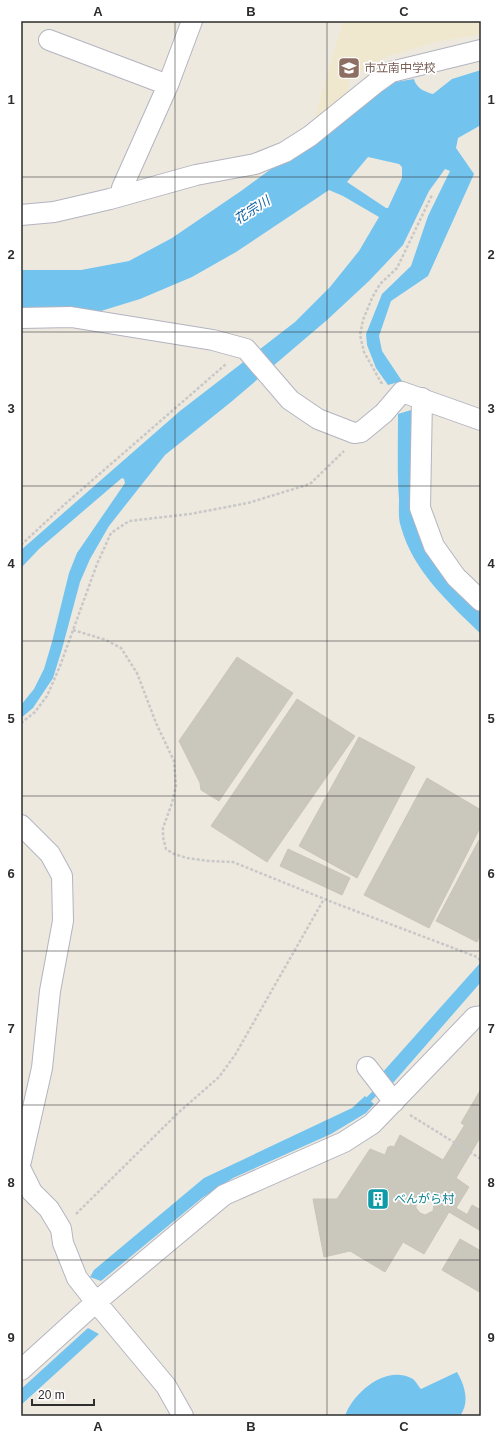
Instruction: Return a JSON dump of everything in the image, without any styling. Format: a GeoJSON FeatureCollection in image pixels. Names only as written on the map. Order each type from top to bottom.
{"type":"FeatureCollection","features":[{"type":"Feature","properties":{"kind":"street"},"geometry":{"type":"LineString","coordinates":[[122,188],[168,86],[192,21]]}},
{"type":"Feature","properties":{"kind":"street"},"geometry":{"type":"LineString","coordinates":[[49,40],[168,86]]}},
{"type":"Feature","properties":{"kind":"street"},"geometry":{"type":"LineString","coordinates":[[21,215],[54,212],[110,199],[196,175],[255,164],[285,152],[310,136],[391,72],[481,50]]}},
{"type":"Feature","properties":{"kind":"street"},"geometry":{"type":"LineString","coordinates":[[21,318],[71,317],[213,340],[246,349],[290,400],[318,419],[354,433],[361,432],[384,413],[402,392],[481,420]]}},
{"type":"Feature","properties":{"kind":"street"},"geometry":{"type":"LineString","coordinates":[[422,398],[420,508],[434,546],[456,577],[481,602]]}},
{"type":"Feature","properties":{"kind":"street"},"geometry":{"type":"LineString","coordinates":[[21,825],[50,854],[62,876],[63,921],[50,991],[42,1068],[21,1161]]}},
{"type":"Feature","properties":{"kind":"street"},"geometry":{"type":"LineString","coordinates":[[21,1370],[96,1302],[224,1195],[344,1142],[399,1107],[479,1012]]}},
{"type":"Feature","properties":{"kind":"street"},"geometry":{"type":"LineString","coordinates":[[367,1066],[399,1107]]}},
{"type":"Feature","properties":{"kind":"street"},"geometry":{"type":"LineString","coordinates":[[21,1170],[32,1192],[49,1209],[61,1229],[63,1243],[77,1278],[166,1386],[183,1416]]}},
{"type":"Feature","properties":{"kind":"path"},"geometry":{"type":"LineString","coordinates":[[394,401],[386,391],[364,352],[360,335],[363,320],[372,298],[380,284],[396,268],[432,195]]}},
{"type":"Feature","properties":{"kind":"path"},"geometry":{"type":"LineString","coordinates":[[21,545],[65,504],[227,363],[246,349]]}},
{"type":"Feature","properties":{"kind":"path"},"geometry":{"type":"LineString","coordinates":[[21,723],[35,712],[47,696],[60,666],[96,564],[111,534],[129,521],[190,514],[248,503],[310,484],[329,467],[361,432]]}},
{"type":"Feature","properties":{"kind":"path"},"geometry":{"type":"LineString","coordinates":[[73,630],[106,640],[121,648],[137,673],[156,724],[174,761],[176,786],[172,803],[163,828],[163,837],[166,848],[174,854],[187,858],[233,862],[324,899],[478,958],[481,961]]}},
{"type":"Feature","properties":{"kind":"path"},"geometry":{"type":"LineString","coordinates":[[61,1229],[178,1113],[219,1077],[235,1055],[324,899]]}},
{"type":"Feature","properties":{"kind":"path"},"geometry":{"type":"LineString","coordinates":[[399,1107],[481,1159]]}},
{"type":"Feature","properties":{"kind":"shaded area","name":"市立南中学校"},"geometry":{"type":"Polygon","coordinates":[[[343,21],[481,21],[481,34],[437,42],[386,57],[350,78],[347,92],[313,123],[343,21]]]}},
{"type":"Feature","properties":{"kind":"water","name":"花宗川"},"geometry":{"type":"Polygon","coordinates":[[[481,70],[481,125],[458,138],[456,148],[474,174],[428,276],[391,301],[379,336],[382,351],[402,381],[388,385],[376,368],[367,345],[366,334],[382,294],[411,266],[428,216],[450,171],[445,169],[429,191],[403,245],[369,281],[327,320],[231,402],[165,455],[109,526],[90,559],[80,582],[53,678],[33,708],[21,718],[21,705],[34,689],[44,669],[69,573],[77,553],[125,483],[124,479],[122,478],[39,549],[21,568],[21,550],[180,411],[295,322],[330,287],[359,251],[379,217],[343,196],[329,190],[236,252],[192,277],[140,299],[101,311],[21,311],[21,270],[81,270],[129,261],[172,238],[241,191],[361,103],[395,82],[414,79],[421,89],[433,94],[452,79],[481,70]],[[368,157],[347,182],[388,208],[402,178],[402,167],[399,164],[368,157]]]}},
{"type":"Feature","properties":{"kind":"water"},"geometry":{"type":"Polygon","coordinates":[[[411,410],[415,503],[469,601],[481,612],[481,634],[445,598],[423,572],[414,558],[399,521],[398,414],[411,410]]]}},
{"type":"Feature","properties":{"kind":"water"},"geometry":{"type":"Polygon","coordinates":[[[481,962],[481,982],[393,1083],[382,1073],[481,962]]]}},
{"type":"Feature","properties":{"kind":"water"},"geometry":{"type":"Polygon","coordinates":[[[365,1096],[374,1104],[366,1113],[331,1134],[233,1178],[202,1198],[101,1281],[90,1277],[94,1270],[204,1178],[352,1108],[365,1096]]]}},
{"type":"Feature","properties":{"kind":"water"},"geometry":{"type":"Polygon","coordinates":[[[88,1328],[99,1334],[21,1405],[21,1389],[88,1328]]]}},
{"type":"Feature","properties":{"kind":"water"},"geometry":{"type":"Polygon","coordinates":[[[457,1372],[464,1388],[466,1400],[460,1416],[345,1416],[349,1407],[363,1390],[381,1378],[391,1375],[401,1375],[415,1381],[421,1389],[457,1372]]]}},
{"type":"Feature","properties":{"kind":"building"},"geometry":{"type":"Polygon","coordinates":[[[237,657],[293,693],[219,801],[201,790],[200,783],[179,741],[237,657]]]}},
{"type":"Feature","properties":{"kind":"building"},"geometry":{"type":"Polygon","coordinates":[[[297,699],[355,736],[267,862],[211,826],[297,699]]]}},
{"type":"Feature","properties":{"kind":"building"},"geometry":{"type":"Polygon","coordinates":[[[359,737],[415,767],[357,878],[299,846],[359,737]]]}},
{"type":"Feature","properties":{"kind":"building"},"geometry":{"type":"Polygon","coordinates":[[[427,778],[481,810],[481,826],[429,928],[364,895],[427,778]]]}},
{"type":"Feature","properties":{"kind":"building"},"geometry":{"type":"Polygon","coordinates":[[[479,840],[481,841],[481,934],[477,942],[436,921],[479,840]]]}},
{"type":"Feature","properties":{"kind":"building"},"geometry":{"type":"Polygon","coordinates":[[[288,849],[350,878],[342,895],[280,866],[288,849]]]}},
{"type":"Feature","properties":{"kind":"building"},"geometry":{"type":"Polygon","coordinates":[[[481,1089],[481,1136],[461,1123],[481,1089]]]}},
{"type":"Feature","properties":{"kind":"building","name":"べんがら村"},"geometry":{"type":"Polygon","coordinates":[[[464,1126],[481,1136],[456,1178],[469,1187],[456,1208],[468,1215],[464,1221],[449,1212],[424,1254],[403,1242],[385,1272],[350,1251],[324,1257],[313,1199],[337,1199],[370,1149],[385,1155],[388,1147],[394,1147],[400,1135],[443,1160],[464,1126]],[[424,1197],[418,1200],[416,1208],[420,1213],[425,1215],[433,1211],[434,1205],[430,1198],[424,1197]]]}},
{"type":"Feature","properties":{"kind":"building"},"geometry":{"type":"Polygon","coordinates":[[[472,1205],[479,1209],[481,1207],[481,1231],[464,1221],[472,1205]]]}},
{"type":"Feature","properties":{"kind":"building"},"geometry":{"type":"Polygon","coordinates":[[[460,1239],[481,1251],[481,1293],[442,1270],[460,1239]]]}},
{"type":"Feature","properties":{"kind":"waterway"},"geometry":{"type":"LineString","coordinates":[[363,1105],[379,1089]]}},
{"type":"Feature","properties":{"kind":"place","name":"市立南中学校"},"geometry":{"type":"Point","coordinates":[349,68]}},
{"type":"Feature","properties":{"kind":"place","name":"べんがら村"},"geometry":{"type":"Point","coordinates":[378,1199]}}]}
